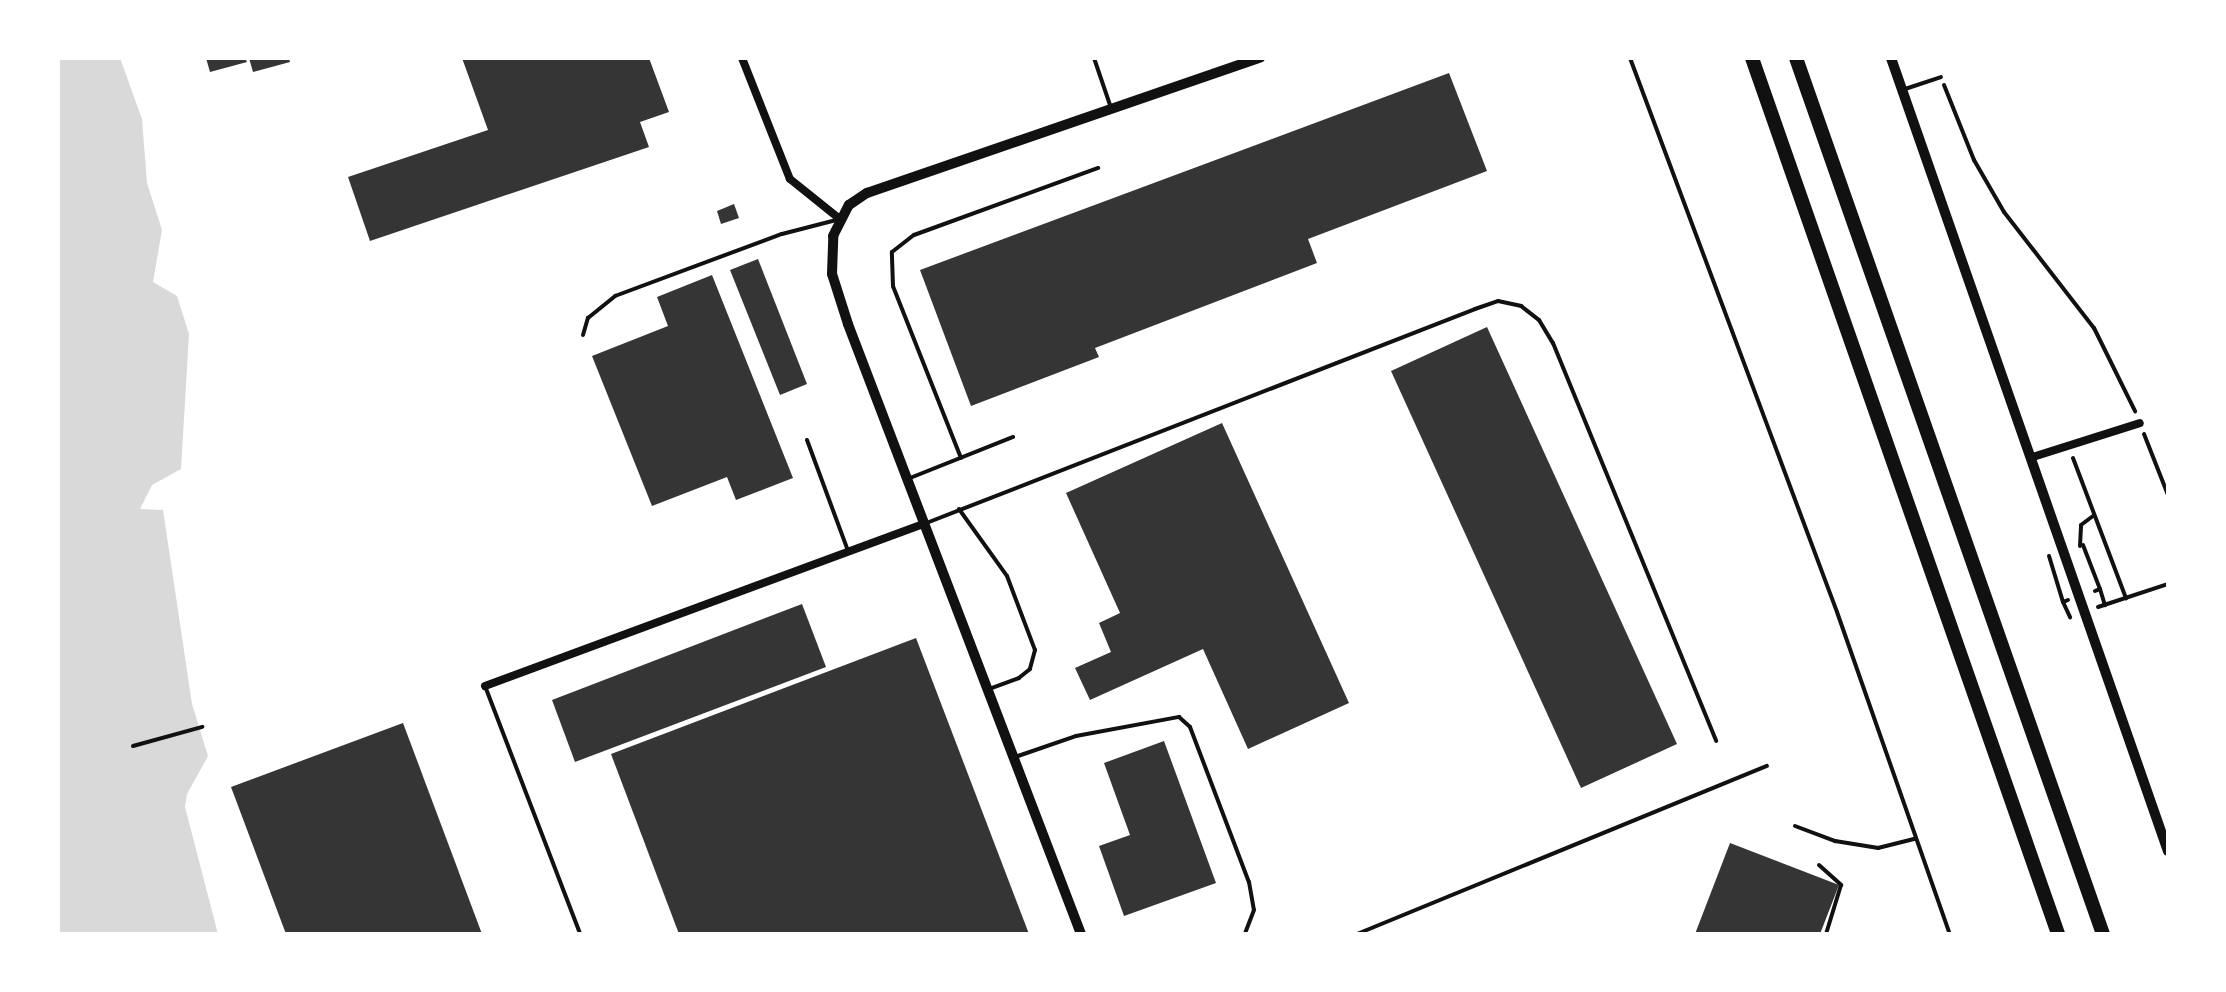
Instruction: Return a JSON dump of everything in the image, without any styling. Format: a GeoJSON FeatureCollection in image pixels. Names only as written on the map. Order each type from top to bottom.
{"type":"FeatureCollection","features":[{"type":"Feature","properties":{"kind":"highway"},"geometry":{"type":"LineString","coordinates":[[1752,58],[2058,934]]}},
{"type":"Feature","properties":{"kind":"highway"},"geometry":{"type":"LineString","coordinates":[[1796,58],[2103,934]]}},
{"type":"Feature","properties":{"kind":"street"},"geometry":{"type":"LineString","coordinates":[[742,58],[790,179],[840,219]]}},
{"type":"Feature","properties":{"kind":"street"},"geometry":{"type":"LineString","coordinates":[[1080,934],[832,274],[833,236],[849,205],[867,193],[1260,58]]}},
{"type":"Feature","properties":{"kind":"street"},"geometry":{"type":"LineString","coordinates":[[1891,58],[2168,851]]}},
{"type":"Feature","properties":{"kind":"street"},"geometry":{"type":"LineString","coordinates":[[2033,457],[2140,424]]}},
{"type":"Feature","properties":{"kind":"street"},"geometry":{"type":"LineString","coordinates":[[485,686],[924,524]]}},
{"type":"Feature","properties":{"kind":"lane"},"geometry":{"type":"LineString","coordinates":[[1094,58],[1112,108]]}},
{"type":"Feature","properties":{"kind":"lane"},"geometry":{"type":"LineString","coordinates":[[1902,90],[1940,78]]}},
{"type":"Feature","properties":{"kind":"lane"},"geometry":{"type":"LineString","coordinates":[[961,458],[893,286],[892,252],[914,235],[1098,168]]}},
{"type":"Feature","properties":{"kind":"lane"},"geometry":{"type":"LineString","coordinates":[[583,336],[588,318],[616,296],[782,234],[840,219]]}},
{"type":"Feature","properties":{"kind":"lane"},"geometry":{"type":"LineString","coordinates":[[924,524],[1475,308],[1498,301],[1521,306],[1539,320],[1553,343],[1716,741]]}},
{"type":"Feature","properties":{"kind":"lane"},"geometry":{"type":"LineString","coordinates":[[907,479],[1013,437]]}},
{"type":"Feature","properties":{"kind":"lane"},"geometry":{"type":"LineString","coordinates":[[807,440],[848,551]]}},
{"type":"Feature","properties":{"kind":"lane"},"geometry":{"type":"LineString","coordinates":[[959,510],[1008,576],[1035,650],[1030,668],[1020,678],[987,690]]}},
{"type":"Feature","properties":{"kind":"lane"},"geometry":{"type":"LineString","coordinates":[[485,686],[580,934]]}},
{"type":"Feature","properties":{"kind":"lane"},"geometry":{"type":"LineString","coordinates":[[1014,757],[1076,736],[1179,718],[1190,727],[1249,882],[1254,910],[1245,934]]}},
{"type":"Feature","properties":{"kind":"lane"},"geometry":{"type":"LineString","coordinates":[[1357,934],[1767,766]]}},
{"type":"Feature","properties":{"kind":"lane"},"geometry":{"type":"LineString","coordinates":[[1819,865],[1841,884],[1826,934]]}},
{"type":"Feature","properties":{"kind":"path"},"geometry":{"type":"LineString","coordinates":[[1630,58],[1837,612],[1950,934]]}},
{"type":"Feature","properties":{"kind":"path"},"geometry":{"type":"LineString","coordinates":[[1940,78],[1974,160],[2004,212],[2094,328],[2168,494]]}},
{"type":"Feature","properties":{"kind":"path"},"geometry":{"type":"LineString","coordinates":[[2067,447],[2126,598]]}},
{"type":"Feature","properties":{"kind":"path"},"geometry":{"type":"LineString","coordinates":[[2093,516],[2081,526],[2082,545],[2105,605]]}},
{"type":"Feature","properties":{"kind":"path"},"geometry":{"type":"LineString","coordinates":[[2052,555],[2046,557],[2066,601],[2068,618],[2168,584]]}},
{"type":"Feature","properties":{"kind":"path"},"geometry":{"type":"LineString","coordinates":[[132,746],[202,727]]}},
{"type":"Feature","properties":{"kind":"path"},"geometry":{"type":"LineString","coordinates":[[1795,826],[1835,841],[1878,848],[1915,839]]}},
{"type":"Feature","properties":{"kind":"shaded area"},"geometry":{"type":"Polygon","coordinates":[[[58,58],[120,58],[142,119],[147,183],[162,230],[153,282],[177,296],[189,334],[181,469],[152,485],[140,509],[163,510],[192,704],[208,756],[187,794],[185,807],[218,934],[58,934],[58,58]]]}},
{"type":"Feature","properties":{"kind":"building"},"geometry":{"type":"Polygon","coordinates":[[[206,58],[245,58],[247,62],[210,72],[206,58]]]}},
{"type":"Feature","properties":{"kind":"building"},"geometry":{"type":"Polygon","coordinates":[[[249,58],[289,58],[290,62],[253,72],[249,58]]]}},
{"type":"Feature","properties":{"kind":"building"},"geometry":{"type":"Polygon","coordinates":[[[462,58],[649,58],[669,112],[640,122],[649,147],[370,241],[348,177],[488,130],[462,58]]]}},
{"type":"Feature","properties":{"kind":"building"},"geometry":{"type":"Polygon","coordinates":[[[1449,73],[1487,171],[1308,239],[1317,263],[1095,348],[1099,357],[971,406],[920,270],[1449,73]]]}},
{"type":"Feature","properties":{"kind":"building"},"geometry":{"type":"Polygon","coordinates":[[[734,204],[739,218],[721,224],[717,211],[734,204]]]}},
{"type":"Feature","properties":{"kind":"building"},"geometry":{"type":"Polygon","coordinates":[[[758,259],[807,384],[780,395],[730,270],[758,259]]]}},
{"type":"Feature","properties":{"kind":"building"},"geometry":{"type":"Polygon","coordinates":[[[712,275],[793,478],[736,500],[727,477],[652,506],[592,356],[668,326],[657,297],[712,275]]]}},
{"type":"Feature","properties":{"kind":"building"},"geometry":{"type":"Polygon","coordinates":[[[1487,327],[1677,744],[1581,788],[1391,371],[1487,327]]]}},
{"type":"Feature","properties":{"kind":"building"},"geometry":{"type":"Polygon","coordinates":[[[1222,423],[1349,703],[1248,749],[1203,649],[1090,700],[1075,668],[1111,652],[1099,623],[1120,613],[1066,493],[1222,423]]]}},
{"type":"Feature","properties":{"kind":"building"},"geometry":{"type":"Polygon","coordinates":[[[802,604],[826,667],[575,762],[552,700],[802,604]]]}},
{"type":"Feature","properties":{"kind":"building"},"geometry":{"type":"Polygon","coordinates":[[[916,638],[1029,934],[679,934],[611,754],[916,638]]]}},
{"type":"Feature","properties":{"kind":"building"},"geometry":{"type":"Polygon","coordinates":[[[403,723],[482,934],[286,934],[231,787],[403,723]]]}},
{"type":"Feature","properties":{"kind":"building"},"geometry":{"type":"Polygon","coordinates":[[[1164,741],[1216,883],[1124,916],[1099,846],[1130,835],[1104,763],[1164,741]]]}},
{"type":"Feature","properties":{"kind":"building"},"geometry":{"type":"Polygon","coordinates":[[[1730,843],[1839,885],[1820,934],[1695,934],[1730,843]]]}}]}
